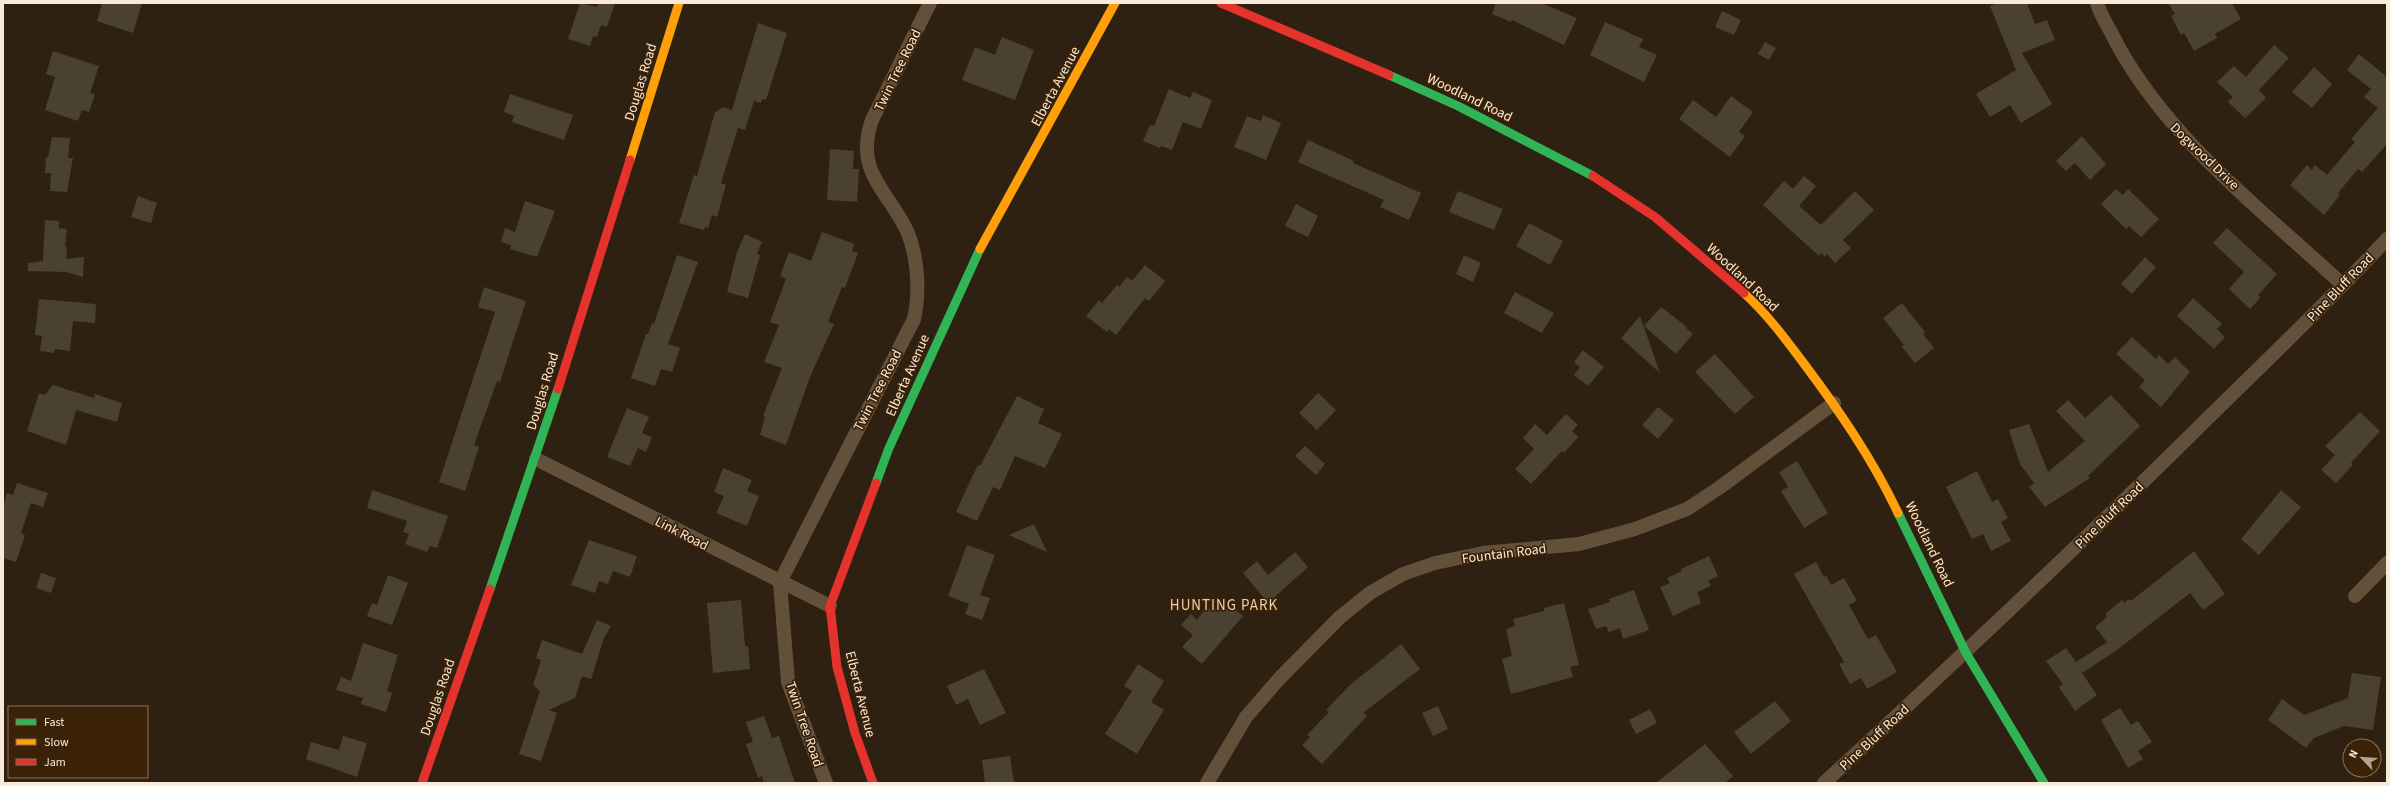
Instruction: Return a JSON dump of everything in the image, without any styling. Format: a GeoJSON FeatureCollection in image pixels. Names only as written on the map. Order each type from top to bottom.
{"type":"FeatureCollection","features":[{"type":"Feature","properties":{"kind":"street","name":"Douglas Road"},"geometry":{"type":"LineString","coordinates":[[422,783],[536,459],[679,3]]}},
{"type":"Feature","properties":{"kind":"street","name":"Twin Tree Road"},"geometry":{"type":"LineString","coordinates":[[826,783],[788,682],[780,582],[914,319],[918,299],[912,247],[906,231],[877,185],[867,159],[866,137],[872,120],[930,3]]}},
{"type":"Feature","properties":{"kind":"street","name":"Elberta Avenue"},"geometry":{"type":"LineString","coordinates":[[873,783],[855,733],[837,667],[830,606],[889,448],[981,246],[1115,3]]}},
{"type":"Feature","properties":{"kind":"street","name":"Woodland Road"},"geometry":{"type":"LineString","coordinates":[[1222,3],[1336,51],[1458,106],[1546,150],[1605,183],[1655,217],[1750,299],[1779,331],[1834,403],[1881,477],[1966,652],[2044,783]]}},
{"type":"Feature","properties":{"kind":"street","name":"Dogwood Drive"},"geometry":{"type":"LineString","coordinates":[[2097,3],[2128,63],[2170,122],[2237,188],[2343,285]]}},
{"type":"Feature","properties":{"kind":"street","name":"Pine Bluff Road"},"geometry":{"type":"LineString","coordinates":[[1824,783],[1966,652],[2154,472],[2343,285],[2387,239]]}},
{"type":"Feature","properties":{"kind":"street","name":"Fountain Road"},"geometry":{"type":"LineString","coordinates":[[1207,783],[1250,712],[1278,680],[1340,618],[1370,593],[1403,574],[1435,563],[1483,553],[1579,544],[1634,529],[1687,508],[1719,488],[1834,403]]}},
{"type":"Feature","properties":{"kind":"street","name":"Link Road"},"geometry":{"type":"LineString","coordinates":[[536,459],[830,606]]}},
{"type":"Feature","properties":{"kind":"street"},"geometry":{"type":"LineString","coordinates":[[2355,596],[2387,563]]}},
{"type":"Feature","properties":{"kind":"building"},"geometry":{"type":"Polygon","coordinates":[[[102,3],[142,3],[133,33],[97,21],[102,3]]]}},
{"type":"Feature","properties":{"kind":"building"},"geometry":{"type":"Polygon","coordinates":[[[580,3],[597,7],[598,3],[615,3],[607,27],[601,25],[597,37],[593,36],[590,46],[568,39],[580,3]]]}},
{"type":"Feature","properties":{"kind":"building"},"geometry":{"type":"Polygon","coordinates":[[[1496,3],[1541,3],[1577,18],[1564,45],[1512,20],[1511,22],[1492,14],[1496,3]]]}},
{"type":"Feature","properties":{"kind":"building"},"geometry":{"type":"Polygon","coordinates":[[[1998,3],[2027,3],[2035,24],[2047,20],[2055,40],[2022,53],[2052,104],[2021,123],[2010,105],[1990,117],[1976,94],[2016,70],[1990,6],[1998,3]]]}},
{"type":"Feature","properties":{"kind":"building"},"geometry":{"type":"Polygon","coordinates":[[[2168,3],[2232,3],[2241,19],[2215,34],[2217,38],[2194,51],[2184,33],[2181,35],[2171,16],[2175,14],[2168,3]]]}},
{"type":"Feature","properties":{"kind":"building"},"geometry":{"type":"Polygon","coordinates":[[[1722,11],[1741,20],[1734,35],[1715,27],[1722,11]]]}},
{"type":"Feature","properties":{"kind":"building"},"geometry":{"type":"Polygon","coordinates":[[[1605,22],[1643,39],[1639,47],[1657,55],[1644,82],[1590,55],[1605,22]]]}},
{"type":"Feature","properties":{"kind":"building"},"geometry":{"type":"Polygon","coordinates":[[[758,23],[787,33],[766,100],[762,99],[761,103],[754,101],[745,130],[738,128],[721,183],[726,185],[717,217],[712,215],[708,228],[705,227],[704,230],[679,223],[694,175],[697,176],[715,112],[723,107],[732,110],[758,23]]]}},
{"type":"Feature","properties":{"kind":"building"},"geometry":{"type":"Polygon","coordinates":[[[1002,37],[1034,50],[1015,100],[962,80],[975,47],[995,55],[1002,37]]]}},
{"type":"Feature","properties":{"kind":"building"},"geometry":{"type":"Polygon","coordinates":[[[1765,42],[1776,48],[1769,60],[1758,54],[1765,42]]]}},
{"type":"Feature","properties":{"kind":"building"},"geometry":{"type":"Polygon","coordinates":[[[2274,45],[2289,58],[2259,90],[2266,98],[2245,118],[2228,102],[2233,97],[2217,82],[2234,66],[2246,77],[2274,45]]]}},
{"type":"Feature","properties":{"kind":"building"},"geometry":{"type":"Polygon","coordinates":[[[53,51],[99,66],[90,93],[95,94],[89,112],[82,110],[78,121],[45,110],[55,77],[46,74],[53,51]]]}},
{"type":"Feature","properties":{"kind":"building"},"geometry":{"type":"Polygon","coordinates":[[[2359,54],[2387,77],[2387,144],[2362,172],[2358,169],[2338,193],[2340,195],[2324,215],[2290,185],[2307,165],[2312,170],[2315,165],[2327,175],[2355,142],[2351,139],[2378,108],[2364,97],[2371,89],[2347,70],[2359,54]]]}},
{"type":"Feature","properties":{"kind":"building"},"geometry":{"type":"Polygon","coordinates":[[[2314,67],[2332,84],[2312,108],[2292,92],[2314,67]]]}},
{"type":"Feature","properties":{"kind":"building"},"geometry":{"type":"Polygon","coordinates":[[[1169,89],[1190,98],[1193,92],[1212,100],[1201,129],[1183,122],[1172,150],[1161,146],[1160,148],[1143,141],[1150,125],[1154,126],[1169,89]]]}},
{"type":"Feature","properties":{"kind":"building"},"geometry":{"type":"Polygon","coordinates":[[[510,94],[573,115],[564,140],[512,122],[514,116],[504,112],[510,94]]]}},
{"type":"Feature","properties":{"kind":"building"},"geometry":{"type":"Polygon","coordinates":[[[1731,96],[1753,112],[1739,132],[1745,136],[1730,157],[1679,119],[1693,100],[1716,117],[1731,96]]]}},
{"type":"Feature","properties":{"kind":"building"},"geometry":{"type":"Polygon","coordinates":[[[1263,115],[1281,123],[1266,160],[1234,147],[1247,116],[1261,121],[1263,115]]]}},
{"type":"Feature","properties":{"kind":"building"},"geometry":{"type":"Polygon","coordinates":[[[2082,136],[2106,164],[2090,180],[2075,163],[2066,171],[2056,161],[2082,136]]]}},
{"type":"Feature","properties":{"kind":"building"},"geometry":{"type":"Polygon","coordinates":[[[52,137],[70,138],[68,158],[73,158],[67,192],[50,191],[51,173],[45,173],[46,157],[48,157],[52,137]]]}},
{"type":"Feature","properties":{"kind":"building"},"geometry":{"type":"Polygon","coordinates":[[[1308,140],[1354,161],[1353,163],[1421,193],[1409,220],[1380,207],[1384,200],[1298,162],[1308,140]]]}},
{"type":"Feature","properties":{"kind":"building"},"geometry":{"type":"Polygon","coordinates":[[[830,149],[854,151],[853,169],[859,169],[857,202],[827,200],[830,149]]]}},
{"type":"Feature","properties":{"kind":"building"},"geometry":{"type":"Polygon","coordinates":[[[1804,176],[1816,186],[1799,206],[1821,225],[1855,191],[1874,210],[1843,240],[1851,248],[1835,263],[1827,254],[1825,257],[1821,253],[1819,256],[1763,205],[1784,181],[1793,189],[1804,176]]]}},
{"type":"Feature","properties":{"kind":"building"},"geometry":{"type":"Polygon","coordinates":[[[2116,189],[2123,195],[2128,189],[2159,219],[2141,237],[2129,226],[2126,229],[2101,204],[2116,189]]]}},
{"type":"Feature","properties":{"kind":"building"},"geometry":{"type":"Polygon","coordinates":[[[1458,191],[1503,209],[1494,230],[1449,212],[1458,191]]]}},
{"type":"Feature","properties":{"kind":"building"},"geometry":{"type":"Polygon","coordinates":[[[138,196],[157,203],[151,223],[131,217],[138,196]]]}},
{"type":"Feature","properties":{"kind":"building"},"geometry":{"type":"Polygon","coordinates":[[[525,201],[555,211],[537,257],[510,249],[511,245],[501,242],[505,228],[515,232],[525,201]]]}},
{"type":"Feature","properties":{"kind":"building"},"geometry":{"type":"Polygon","coordinates":[[[1296,204],[1318,216],[1308,237],[1285,226],[1296,204]]]}},
{"type":"Feature","properties":{"kind":"building"},"geometry":{"type":"Polygon","coordinates":[[[45,220],[59,221],[59,228],[67,229],[65,247],[67,247],[66,259],[84,257],[83,277],[66,272],[28,271],[28,263],[43,261],[45,220]]]}},
{"type":"Feature","properties":{"kind":"building"},"geometry":{"type":"Polygon","coordinates":[[[1529,223],[1563,241],[1550,265],[1516,246],[1529,223]]]}},
{"type":"Feature","properties":{"kind":"building"},"geometry":{"type":"Polygon","coordinates":[[[2227,228],[2277,274],[2258,295],[2260,298],[2250,309],[2229,289],[2244,272],[2213,243],[2227,228]]]}},
{"type":"Feature","properties":{"kind":"building"},"geometry":{"type":"Polygon","coordinates":[[[822,232],[854,244],[852,251],[858,253],[845,288],[842,287],[828,322],[834,324],[810,377],[786,445],[760,435],[765,417],[763,416],[782,368],[764,362],[779,325],[770,322],[786,279],[780,276],[789,252],[811,261],[822,232]]]}},
{"type":"Feature","properties":{"kind":"building"},"geometry":{"type":"Polygon","coordinates":[[[745,234],[762,242],[757,254],[760,255],[748,298],[727,292],[737,252],[745,234]]]}},
{"type":"Feature","properties":{"kind":"building"},"geometry":{"type":"Polygon","coordinates":[[[677,255],[698,262],[668,344],[680,348],[672,372],[661,369],[655,386],[631,378],[646,334],[648,334],[652,323],[654,324],[677,255]]]}},
{"type":"Feature","properties":{"kind":"building"},"geometry":{"type":"Polygon","coordinates":[[[1464,255],[1481,263],[1473,282],[1456,274],[1464,255]]]}},
{"type":"Feature","properties":{"kind":"building"},"geometry":{"type":"Polygon","coordinates":[[[2145,257],[2156,267],[2132,294],[2121,284],[2145,257]]]}},
{"type":"Feature","properties":{"kind":"building"},"geometry":{"type":"Polygon","coordinates":[[[1145,265],[1165,281],[1149,301],[1145,298],[1116,335],[1109,329],[1107,332],[1086,316],[1099,300],[1102,303],[1117,285],[1119,287],[1127,277],[1132,281],[1145,265]]]}},
{"type":"Feature","properties":{"kind":"building"},"geometry":{"type":"Polygon","coordinates":[[[484,287],[526,301],[500,382],[497,381],[474,445],[479,447],[465,491],[439,482],[495,312],[478,307],[484,287]]]}},
{"type":"Feature","properties":{"kind":"building"},"geometry":{"type":"Polygon","coordinates":[[[1515,292],[1554,313],[1542,333],[1504,313],[1515,292]]]}},
{"type":"Feature","properties":{"kind":"building"},"geometry":{"type":"Polygon","coordinates":[[[2193,298],[2222,324],[2217,329],[2225,337],[2214,349],[2177,316],[2193,298]]]}},
{"type":"Feature","properties":{"kind":"building"},"geometry":{"type":"Polygon","coordinates":[[[39,299],[96,304],[95,323],[73,321],[70,351],[55,349],[54,353],[40,351],[42,336],[35,335],[39,299]]]}},
{"type":"Feature","properties":{"kind":"building"},"geometry":{"type":"Polygon","coordinates":[[[1902,303],[1925,332],[1923,334],[1934,348],[1915,363],[1902,347],[1904,345],[1883,318],[1902,303]]]}},
{"type":"Feature","properties":{"kind":"building"},"geometry":{"type":"Polygon","coordinates":[[[1661,307],[1687,327],[1686,328],[1693,334],[1676,354],[1644,326],[1661,307]]]}},
{"type":"Feature","properties":{"kind":"building"},"geometry":{"type":"Polygon","coordinates":[[[1640,316],[1660,373],[1621,338],[1640,316]]]}},
{"type":"Feature","properties":{"kind":"building"},"geometry":{"type":"Polygon","coordinates":[[[2132,337],[2156,359],[2159,355],[2168,364],[2175,357],[2190,372],[2161,407],[2139,387],[2145,380],[2116,354],[2132,337]]]}},
{"type":"Feature","properties":{"kind":"building"},"geometry":{"type":"Polygon","coordinates":[[[1583,350],[1604,367],[1588,386],[1574,375],[1580,367],[1574,362],[1583,350]]]}},
{"type":"Feature","properties":{"kind":"building"},"geometry":{"type":"Polygon","coordinates":[[[1715,354],[1754,397],[1735,414],[1695,372],[1715,354]]]}},
{"type":"Feature","properties":{"kind":"building"},"geometry":{"type":"Polygon","coordinates":[[[53,385],[94,398],[95,394],[122,403],[117,422],[76,410],[66,445],[27,431],[39,393],[45,395],[53,385]]]}},
{"type":"Feature","properties":{"kind":"building"},"geometry":{"type":"Polygon","coordinates":[[[1318,393],[1336,410],[1317,430],[1299,413],[1318,393]]]}},
{"type":"Feature","properties":{"kind":"building"},"geometry":{"type":"Polygon","coordinates":[[[2111,395],[2140,426],[2088,476],[2090,478],[2045,507],[2029,487],[2034,483],[2020,464],[2009,430],[2029,424],[2048,472],[2085,441],[2056,411],[2068,400],[2085,418],[2111,395]]]}},
{"type":"Feature","properties":{"kind":"building"},"geometry":{"type":"Polygon","coordinates":[[[1017,396],[1044,409],[1038,423],[1062,434],[1045,468],[1015,456],[1000,490],[993,487],[977,521],[956,512],[978,465],[980,466],[1017,396]]]}},
{"type":"Feature","properties":{"kind":"building"},"geometry":{"type":"Polygon","coordinates":[[[1658,407],[1674,420],[1658,439],[1642,425],[1658,407]]]}},
{"type":"Feature","properties":{"kind":"building"},"geometry":{"type":"Polygon","coordinates":[[[627,408],[649,417],[642,433],[652,437],[646,452],[638,448],[630,466],[607,457],[627,408]]]}},
{"type":"Feature","properties":{"kind":"building"},"geometry":{"type":"Polygon","coordinates":[[[2360,412],[2380,431],[2351,463],[2353,465],[2336,483],[2321,470],[2335,455],[2325,446],[2360,412]]]}},
{"type":"Feature","properties":{"kind":"building"},"geometry":{"type":"Polygon","coordinates":[[[1566,414],[1578,425],[1572,431],[1578,437],[1564,453],[1562,451],[1531,484],[1515,469],[1534,449],[1523,438],[1535,424],[1547,435],[1566,414]]]}},
{"type":"Feature","properties":{"kind":"building"},"geometry":{"type":"Polygon","coordinates":[[[1305,446],[1325,464],[1316,475],[1295,456],[1305,446]]]}},
{"type":"Feature","properties":{"kind":"building"},"geometry":{"type":"Polygon","coordinates":[[[1797,461],[1828,513],[1804,528],[1781,491],[1788,487],[1779,472],[1797,461]]]}},
{"type":"Feature","properties":{"kind":"building"},"geometry":{"type":"Polygon","coordinates":[[[723,468],[752,480],[747,491],[759,496],[747,526],[716,513],[724,496],[714,492],[723,468]]]}},
{"type":"Feature","properties":{"kind":"building"},"geometry":{"type":"Polygon","coordinates":[[[1977,471],[1992,502],[1998,499],[2008,518],[2001,522],[2011,541],[1991,551],[1983,534],[1972,539],[1946,487],[1977,471]]]}},
{"type":"Feature","properties":{"kind":"building"},"geometry":{"type":"Polygon","coordinates":[[[17,483],[48,493],[43,507],[31,503],[21,533],[25,535],[16,562],[3,558],[3,506],[7,493],[13,495],[17,483]]]}},
{"type":"Feature","properties":{"kind":"building"},"geometry":{"type":"Polygon","coordinates":[[[372,490],[448,516],[437,548],[430,546],[427,552],[405,544],[409,534],[403,532],[407,521],[367,508],[372,490]]]}},
{"type":"Feature","properties":{"kind":"building"},"geometry":{"type":"Polygon","coordinates":[[[2281,490],[2301,507],[2259,555],[2241,539],[2281,490]]]}},
{"type":"Feature","properties":{"kind":"building"},"geometry":{"type":"Polygon","coordinates":[[[1034,524],[1047,552],[1009,535],[1034,524]]]}},
{"type":"Feature","properties":{"kind":"building"},"geometry":{"type":"Polygon","coordinates":[[[589,540],[637,556],[630,577],[613,571],[608,584],[599,581],[595,593],[571,585],[589,540]]]}},
{"type":"Feature","properties":{"kind":"building"},"geometry":{"type":"Polygon","coordinates":[[[967,545],[995,555],[980,595],[990,598],[982,620],[965,614],[969,604],[948,596],[967,545]]]}},
{"type":"Feature","properties":{"kind":"building"},"geometry":{"type":"Polygon","coordinates":[[[2194,551],[2225,594],[2203,610],[2190,593],[2117,650],[2082,673],[2097,695],[2075,711],[2059,687],[2063,684],[2046,661],[2066,648],[2076,662],[2107,642],[2095,627],[2107,617],[2105,614],[2122,600],[2124,603],[2129,599],[2131,601],[2194,551]]]}},
{"type":"Feature","properties":{"kind":"building"},"geometry":{"type":"Polygon","coordinates":[[[1295,552],[1308,567],[1268,603],[1243,573],[1257,561],[1268,575],[1295,552]]]}},
{"type":"Feature","properties":{"kind":"building"},"geometry":{"type":"Polygon","coordinates":[[[1709,556],[1718,576],[1708,581],[1711,586],[1697,592],[1701,603],[1673,616],[1660,587],[1670,583],[1667,578],[1682,571],[1681,569],[1709,556]]]}},
{"type":"Feature","properties":{"kind":"building"},"geometry":{"type":"Polygon","coordinates":[[[1816,562],[1824,577],[1826,575],[1831,585],[1844,578],[1857,601],[1849,605],[1868,639],[1876,635],[1897,672],[1867,689],[1861,678],[1850,684],[1839,664],[1844,662],[1794,574],[1816,562]]]}},
{"type":"Feature","properties":{"kind":"building"},"geometry":{"type":"Polygon","coordinates":[[[41,573],[56,578],[51,593],[36,588],[41,573]]]}},
{"type":"Feature","properties":{"kind":"building"},"geometry":{"type":"Polygon","coordinates":[[[388,575],[408,583],[392,625],[367,616],[372,603],[377,605],[388,575]]]}},
{"type":"Feature","properties":{"kind":"building"},"geometry":{"type":"Polygon","coordinates":[[[1634,590],[1649,630],[1623,639],[1620,628],[1609,632],[1606,626],[1596,629],[1588,609],[1610,602],[1609,599],[1634,590]]]}},
{"type":"Feature","properties":{"kind":"building"},"geometry":{"type":"Polygon","coordinates":[[[741,600],[745,646],[748,646],[750,669],[713,673],[707,603],[741,600]]]}},
{"type":"Feature","properties":{"kind":"building"},"geometry":{"type":"Polygon","coordinates":[[[1224,600],[1243,616],[1202,664],[1182,647],[1193,635],[1181,625],[1191,614],[1197,620],[1207,607],[1213,612],[1224,600]]]}},
{"type":"Feature","properties":{"kind":"building"},"geometry":{"type":"Polygon","coordinates":[[[1564,603],[1579,665],[1570,667],[1573,677],[1511,694],[1502,659],[1512,656],[1506,629],[1515,626],[1513,619],[1544,611],[1544,608],[1564,603]]]}},
{"type":"Feature","properties":{"kind":"building"},"geometry":{"type":"Polygon","coordinates":[[[597,620],[611,626],[604,638],[591,679],[582,676],[575,698],[549,710],[557,713],[541,761],[519,754],[540,691],[533,685],[541,660],[536,658],[542,640],[582,654],[597,620]]]}},
{"type":"Feature","properties":{"kind":"building"},"geometry":{"type":"Polygon","coordinates":[[[363,643],[398,655],[387,691],[392,693],[386,712],[361,704],[363,698],[336,690],[341,677],[351,681],[363,643]]]}},
{"type":"Feature","properties":{"kind":"building"},"geometry":{"type":"Polygon","coordinates":[[[1401,644],[1420,669],[1363,713],[1367,716],[1322,764],[1302,745],[1310,737],[1307,735],[1329,712],[1326,710],[1350,685],[1401,644]]]}},
{"type":"Feature","properties":{"kind":"building"},"geometry":{"type":"Polygon","coordinates":[[[1138,664],[1164,681],[1151,702],[1164,710],[1137,754],[1105,734],[1132,691],[1124,686],[1138,664]]]}},
{"type":"Feature","properties":{"kind":"building"},"geometry":{"type":"Polygon","coordinates":[[[984,669],[1006,713],[980,725],[968,699],[956,705],[947,686],[984,669]]]}},
{"type":"Feature","properties":{"kind":"building"},"geometry":{"type":"Polygon","coordinates":[[[2352,673],[2381,677],[2373,730],[2344,726],[2314,738],[2306,748],[2268,720],[2282,699],[2304,715],[2348,698],[2352,673]]]}},
{"type":"Feature","properties":{"kind":"building"},"geometry":{"type":"Polygon","coordinates":[[[1775,701],[1791,721],[1751,754],[1734,732],[1775,701]]]}},
{"type":"Feature","properties":{"kind":"building"},"geometry":{"type":"Polygon","coordinates":[[[1438,706],[1448,729],[1433,736],[1422,713],[1438,706]]]}},
{"type":"Feature","properties":{"kind":"building"},"geometry":{"type":"Polygon","coordinates":[[[2120,708],[2131,725],[2138,721],[2152,742],[2138,751],[2143,759],[2128,768],[2101,720],[2120,708]]]}},
{"type":"Feature","properties":{"kind":"building"},"geometry":{"type":"Polygon","coordinates":[[[1650,709],[1657,723],[1636,734],[1629,720],[1650,709]]]}},
{"type":"Feature","properties":{"kind":"building"},"geometry":{"type":"Polygon","coordinates":[[[764,716],[772,738],[779,736],[795,783],[764,783],[762,776],[758,778],[746,744],[753,742],[746,722],[764,716]]]}},
{"type":"Feature","properties":{"kind":"building"},"geometry":{"type":"Polygon","coordinates":[[[343,736],[367,743],[357,777],[306,759],[311,742],[339,750],[343,736]]]}},
{"type":"Feature","properties":{"kind":"building"},"geometry":{"type":"Polygon","coordinates":[[[1705,744],[1733,776],[1725,783],[1656,783],[1705,744]]]}},
{"type":"Feature","properties":{"kind":"building"},"geometry":{"type":"Polygon","coordinates":[[[1010,756],[1014,783],[985,783],[982,760],[1010,756]]]}},
{"type":"Feature","properties":{"kind":"traffic: fast"},"geometry":{"type":"LineString","coordinates":[[1389,75],[1458,106],[1593,176]]}},
{"type":"Feature","properties":{"kind":"traffic: fast"},"geometry":{"type":"LineString","coordinates":[[876,483],[889,448],[980,249]]}},
{"type":"Feature","properties":{"kind":"traffic: fast"},"geometry":{"type":"LineString","coordinates":[[490,589],[558,389]]}},
{"type":"Feature","properties":{"kind":"traffic: fast"},"geometry":{"type":"LineString","coordinates":[[1898,513],[1966,653],[2044,783]]}},
{"type":"Feature","properties":{"kind":"traffic: slow"},"geometry":{"type":"LineString","coordinates":[[630,160],[679,3]]}},
{"type":"Feature","properties":{"kind":"traffic: slow"},"geometry":{"type":"LineString","coordinates":[[980,249],[1115,3]]}},
{"type":"Feature","properties":{"kind":"traffic: slow"},"geometry":{"type":"LineString","coordinates":[[1744,293],[1774,326],[1829,397],[1866,453],[1898,513]]}},
{"type":"Feature","properties":{"kind":"traffic: jam"},"geometry":{"type":"LineString","coordinates":[[1221,3],[1389,75]]}},
{"type":"Feature","properties":{"kind":"traffic: jam"},"geometry":{"type":"LineString","coordinates":[[558,389],[630,160]]}},
{"type":"Feature","properties":{"kind":"traffic: jam"},"geometry":{"type":"LineString","coordinates":[[1593,176],[1655,217],[1744,293]]}},
{"type":"Feature","properties":{"kind":"traffic: jam"},"geometry":{"type":"LineString","coordinates":[[873,783],[855,733],[837,667],[830,606],[876,483]]}},
{"type":"Feature","properties":{"kind":"traffic: jam"},"geometry":{"type":"LineString","coordinates":[[422,783],[490,589]]}},
{"type":"Feature","properties":{"kind":"district","name":"HUNTING PARK"},"geometry":{"type":"Point","coordinates":[1224,605]}}]}
